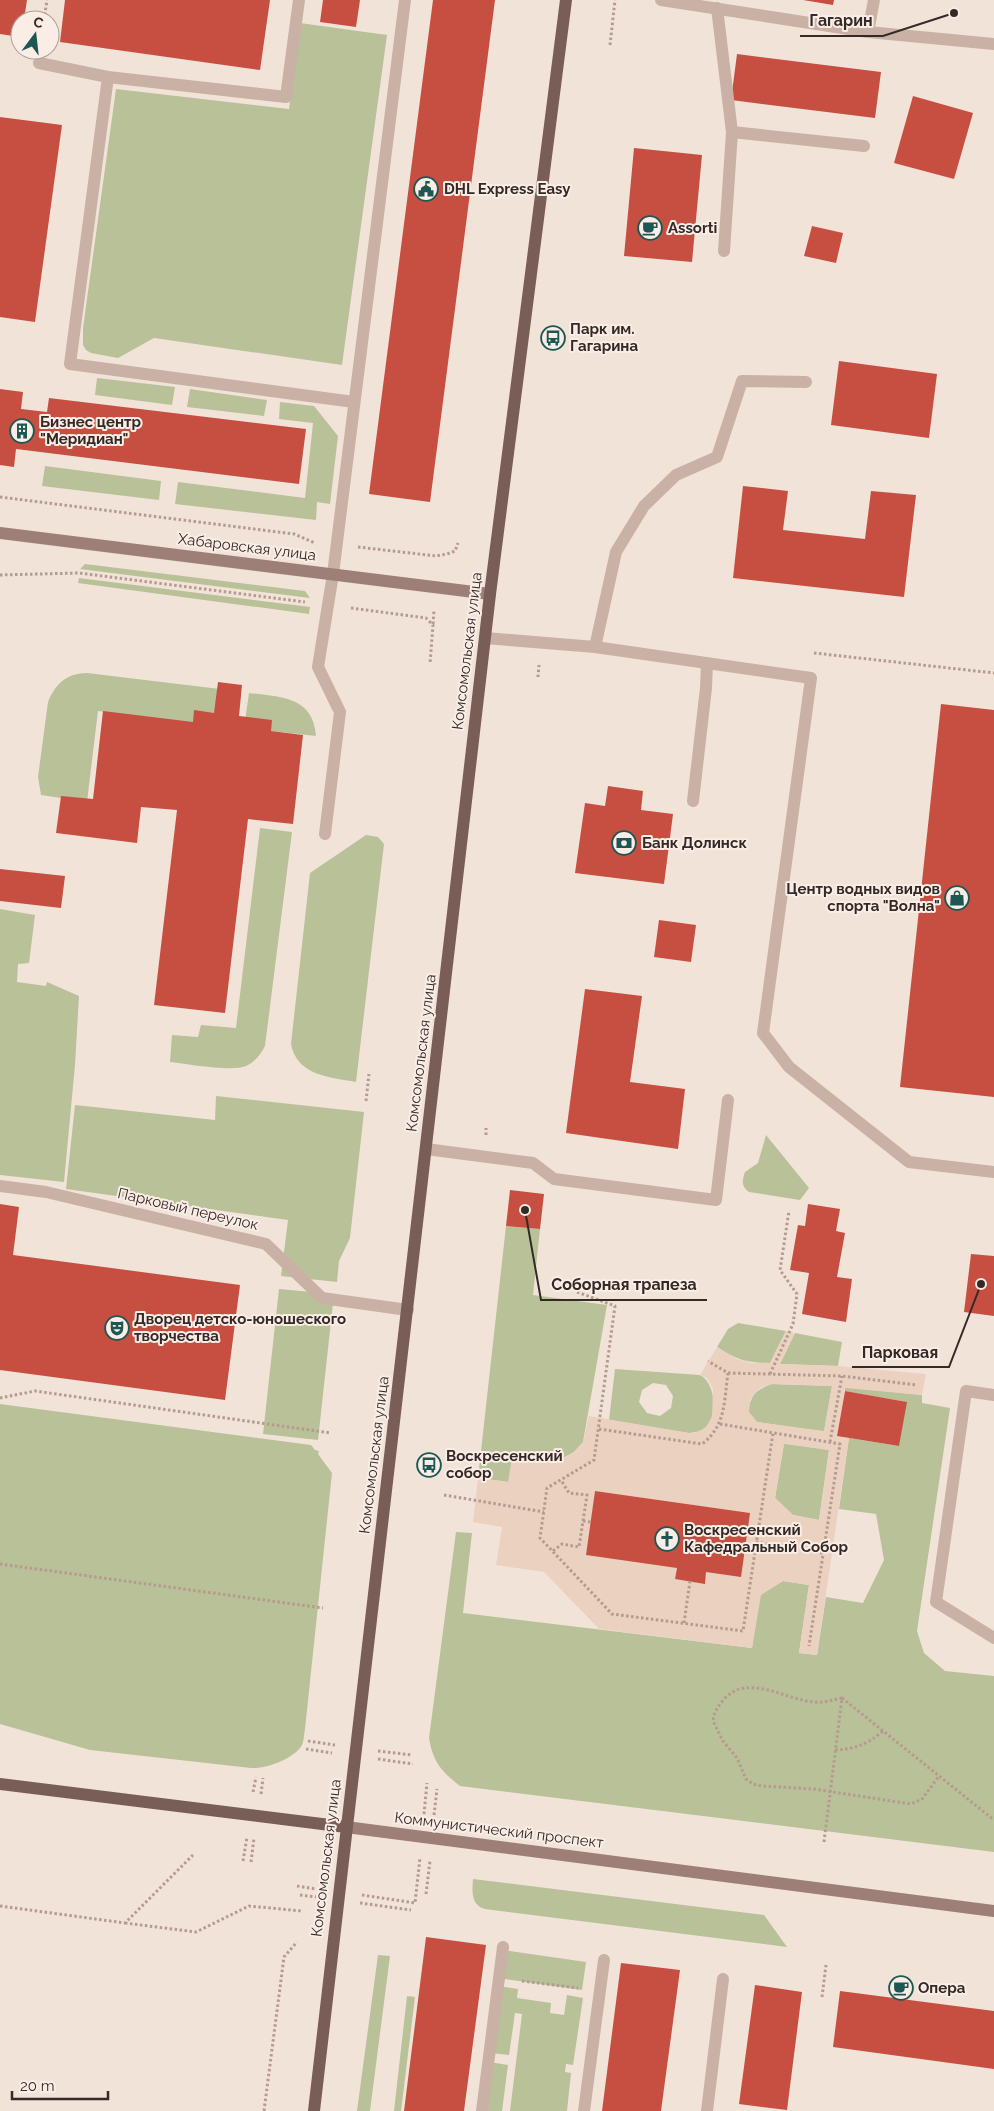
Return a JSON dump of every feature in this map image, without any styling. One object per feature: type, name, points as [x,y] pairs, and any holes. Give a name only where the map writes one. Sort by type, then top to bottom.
[{"type":"main road","name":"Комсомольская улица","points":[[314,2111],[490,594],[566,0]]},
{"type":"main road","name":"Хабаровская улица","points":[[0,533],[490,594]]},
{"type":"main road","name":"Коммунистический проспект","points":[[0,1784],[994,1911]]},
{"type":"street","points":[[39,63],[108,77],[286,97],[299,0]]},
{"type":"street","points":[[325,834],[340,712],[318,667],[333,574],[405,0]]},
{"type":"street","points":[[661,0],[691,2],[717,8],[868,32],[994,44]]},
{"type":"street","points":[[868,32],[874,0]]},
{"type":"street","points":[[717,8],[732,132],[724,251]]},
{"type":"street","points":[[108,77],[70,364],[354,402]]},
{"type":"street","points":[[732,132],[864,146]]},
{"type":"street","points":[[595,648],[616,552],[644,506],[676,475],[717,457],[742,381],[806,382]]},
{"type":"street","points":[[485,638],[595,648],[811,678],[763,1033],[789,1067],[909,1162],[994,1172]]},
{"type":"street","points":[[693,801],[707,664]]},
{"type":"street","points":[[426,1148],[533,1163],[554,1179],[716,1200],[728,1100]]},
{"type":"street","name":"Парковый переулок","points":[[0,1186],[46,1192],[266,1244],[322,1298],[408,1310]]},
{"type":"street","points":[[994,1395],[966,1391],[936,1602],[994,1638]]},
{"type":"street","points":[[482,2111],[503,1947]]},
{"type":"street","points":[[584,2111],[604,1960]]},
{"type":"street","points":[[707,2111],[723,1980]]},
{"type":"path","points":[[610,45],[615,0]]},
{"type":"path","points":[[0,497],[294,534],[315,543],[324,544]]},
{"type":"path","points":[[354,547],[436,556],[455,551],[458,543]]},
{"type":"path","points":[[0,575],[79,573],[314,603]]},
{"type":"path","points":[[344,607],[426,618],[433,625],[430,664]]},
{"type":"path","points":[[366,1101],[369,1074]]},
{"type":"path","points":[[770,1374],[793,1324],[797,1294],[780,1270],[789,1211]]},
{"type":"path","points":[[577,1292],[615,1306],[599,1429],[594,1460],[547,1488],[540,1538],[612,1614],[743,1630],[773,1433]]},
{"type":"path","points":[[708,1361],[728,1373],[842,1376],[917,1385]]},
{"type":"path","points":[[599,1429],[702,1444],[713,1435],[720,1424],[728,1373]]},
{"type":"path","points":[[830,1442],[842,1376]]},
{"type":"path","points":[[0,1398],[35,1391],[331,1433]]},
{"type":"path","points":[[720,1424],[840,1444],[809,1646]]},
{"type":"path","points":[[553,1551],[562,1544],[579,1547],[587,1495],[569,1493],[561,1480]]},
{"type":"path","points":[[444,1495],[544,1512]]},
{"type":"path","points":[[583,1521],[591,1522]]},
{"type":"path","points":[[756,1542],[823,1553]]},
{"type":"path","points":[[0,1564],[323,1608]]},
{"type":"path","points":[[684,1623],[690,1581]]},
{"type":"path","points":[[939,1776],[922,1799],[911,1804],[753,1784],[746,1779],[737,1758],[722,1741],[713,1721],[714,1714],[718,1705],[728,1695],[739,1690],[767,1689],[815,1702],[842,1698],[994,1820]]},
{"type":"path","points":[[824,1842],[842,1698]]},
{"type":"path","points":[[835,1750],[862,1746],[874,1740],[883,1731]]},
{"type":"path","points":[[125,1923],[193,1855]]},
{"type":"path","points":[[0,1906],[196,1932],[249,1906],[302,1911]]},
{"type":"path","points":[[264,2111],[284,1956],[298,1942]]},
{"type":"path","points":[[822,1997],[826,1965]]},
{"type":"path","points":[[499,1978],[600,1991]]},
{"type":"green space","points":[[300,23],[387,35],[342,365],[154,338],[118,358],[91,353],[86,350],[83,345],[83,328],[116,89],[289,109]]},
{"type":"green space","points":[[97,378],[175,387],[172,405],[95,395]]},
{"type":"green space","points":[[190,389],[267,400],[264,416],[187,407]]},
{"type":"green space","points":[[280,402],[314,406],[338,436],[330,504],[317,502],[316,520],[175,504],[178,482],[305,498],[313,423],[279,419]]},
{"type":"green space","points":[[45,466],[161,481],[159,500],[42,486]]},
{"type":"green space","points":[[85,564],[305,591],[310,598],[80,569]]},
{"type":"green space","points":[[79,578],[310,607],[309,614],[78,583]]},
{"type":"green space","points":[[87,673],[220,689],[215,726],[98,711],[87,802],[41,795],[38,777],[48,702],[58,685],[68,677]]},
{"type":"green space","points":[[249,693],[283,698],[302,706],[309,713],[314,723],[316,736],[244,728]]},
{"type":"green space","points":[[260,828],[292,832],[265,1046],[255,1060],[239,1068],[209,1067],[170,1062],[172,1035],[198,1037],[201,1025],[236,1028]]},
{"type":"green space","points":[[366,835],[378,837],[384,844],[356,1082],[326,1076],[307,1069],[294,1055],[291,1044],[310,873]]},
{"type":"green space","points":[[0,909],[35,915],[29,963],[18,964],[17,982],[46,986],[47,982],[79,996],[75,1065],[64,1182],[0,1175]]},
{"type":"green space","points":[[216,1096],[364,1112],[350,1238],[339,1261],[337,1282],[281,1276],[288,1220],[66,1189],[75,1105],[215,1120]]},
{"type":"green space","points":[[766,1135],[809,1188],[800,1200],[749,1192],[743,1185],[745,1172],[758,1163]]},
{"type":"green space","points":[[506,1226],[540,1229],[533,1295],[607,1305],[583,1442],[574,1452],[563,1458],[513,1452],[509,1482],[478,1478]]},
{"type":"green space","points":[[279,1289],[334,1294],[318,1440],[263,1434]]},
{"type":"green space","points":[[738,1323],[786,1331],[770,1363],[742,1360],[717,1347],[728,1329]]},
{"type":"green space","points":[[795,1333],[842,1342],[838,1366],[780,1364]]},
{"type":"green space","points":[[615,1369],[700,1375],[705,1379],[712,1392],[712,1416],[705,1428],[697,1432],[689,1433],[609,1420]],"holes":[[[653,1383],[666,1385],[673,1396],[671,1408],[660,1416],[647,1413],[639,1402],[642,1390]]]},
{"type":"green space","points":[[772,1384],[832,1386],[824,1432],[757,1422],[748,1412],[752,1397],[758,1391]]},
{"type":"green space","points":[[845,1387],[922,1395],[922,1403],[950,1408],[917,1631],[924,1653],[945,1671],[994,1676],[994,1852],[460,1786],[448,1776],[433,1754],[429,1738],[456,1532],[472,1533],[463,1613],[752,1648],[760,1595],[783,1581],[809,1585],[799,1653],[817,1655],[826,1597],[863,1603],[884,1560],[876,1514],[839,1509],[849,1438],[899,1446],[906,1402],[845,1391]]},
{"type":"green space","points":[[0,1404],[311,1445],[315,1450],[319,1451],[318,1454],[332,1473],[304,1737],[302,1745],[293,1755],[272,1765],[251,1768],[90,1750],[0,1724]]},
{"type":"green space","points":[[784,1443],[829,1450],[819,1520],[793,1515],[775,1498]]},
{"type":"green space","points":[[473,1879],[764,1915],[787,1947],[485,1909],[477,1904],[473,1897]]},
{"type":"green space","points":[[502,1950],[586,1962],[582,1990],[497,1978]]},
{"type":"green space","points":[[378,1955],[390,1956],[370,2111],[357,2111]]},
{"type":"green space","points":[[499,1986],[518,1989],[517,1998],[551,2003],[550,2013],[564,2015],[567,1995],[583,1998],[573,2065],[566,2064],[565,2072],[571,2073],[567,2111],[510,2111],[522,2014],[515,2013],[509,2055],[490,2053]]},
{"type":"green space","points":[[407,1996],[415,1997],[401,2111],[394,2111]]},
{"type":"green space","points":[[489,2062],[508,2065],[502,2111],[482,2111]]},
{"type":"shaded area","points":[[786,1331],[795,1333],[780,1364],[838,1366],[926,1374],[922,1395],[845,1388],[837,1436],[849,1438],[817,1655],[799,1653],[809,1585],[783,1581],[761,1595],[752,1648],[599,1629],[544,1572],[496,1565],[502,1527],[473,1522],[478,1478],[508,1482],[513,1452],[563,1458],[574,1452],[583,1442],[589,1416],[689,1433],[698,1432],[706,1427],[712,1417],[713,1389],[707,1378],[700,1375],[717,1347],[737,1359],[751,1363],[770,1363]],"holes":[[[772,1384],[832,1386],[824,1431],[757,1422],[749,1412],[750,1399],[760,1388]],[[784,1444],[829,1450],[819,1520],[793,1515],[775,1498]],[[595,1491],[749,1513],[706,1572],[705,1583],[675,1579],[677,1568],[591,1522]]]},
{"type":"building","points":[[0,0],[27,0],[26,10],[10,10],[10,36],[0,34]]},
{"type":"building","points":[[65,0],[270,0],[260,70],[60,42]]},
{"type":"building","points":[[323,0],[360,0],[356,27],[320,22]]},
{"type":"building","points":[[433,0],[495,0],[430,502],[369,494]]},
{"type":"building","points":[[803,0],[834,0],[833,5]]},
{"type":"building","points":[[737,54],[881,72],[875,118],[731,100]]},
{"type":"building","points":[[913,96],[973,113],[954,179],[894,163]]},
{"type":"building","points":[[0,117],[62,125],[35,322],[0,317]]},
{"type":"building","points":[[634,148],[702,155],[692,262],[624,256]]},
{"type":"building","points":[[812,226],[843,233],[836,263],[804,256]]},
{"type":"building","points":[[839,361],[937,374],[929,438],[831,425]]},
{"type":"building","points":[[0,389],[23,392],[21,409],[47,412],[49,398],[306,429],[299,484],[16,449],[14,467],[0,465]]},
{"type":"building","points":[[743,486],[788,491],[783,530],[865,539],[871,491],[916,495],[904,597],[733,578]]},
{"type":"building","points":[[218,682],[242,685],[239,716],[272,720],[271,731],[303,735],[293,824],[248,819],[225,1013],[154,1005],[177,810],[141,807],[137,843],[56,833],[61,796],[93,799],[103,711],[193,722],[194,710],[214,713]]},
{"type":"building","name":"Центр водных видов спорта \"Волна\"","points":[[941,704],[994,710],[994,1097],[900,1087]]},
{"type":"building","name":"Банк Долинск","points":[[608,786],[643,791],[641,810],[673,814],[664,884],[575,873],[585,803],[605,806]]},
{"type":"building","points":[[0,869],[65,876],[61,908],[0,901]]},
{"type":"building","points":[[659,920],[696,925],[691,962],[654,957]]},
{"type":"building","points":[[585,989],[642,996],[630,1082],[685,1089],[678,1149],[566,1133]]},
{"type":"building","points":[[510,1190],[544,1194],[540,1229],[506,1226]]},
{"type":"building","name":"Дворец детско-юношеского творчества","points":[[0,1204],[19,1207],[13,1255],[240,1285],[225,1400],[0,1370]]},
{"type":"building","points":[[808,1204],[840,1209],[836,1231],[845,1233],[837,1277],[852,1279],[846,1322],[802,1314],[809,1273],[790,1270],[798,1225],[805,1226]]},
{"type":"building","points":[[971,1254],[994,1256],[994,1316],[964,1312]]},
{"type":"building","points":[[845,1391],[907,1402],[899,1446],[837,1436]]},
{"type":"building","name":"Воскресенский Кафедральный Собор","points":[[595,1491],[750,1513],[741,1577],[706,1572],[705,1584],[675,1579],[677,1568],[586,1555]]},
{"type":"building","points":[[426,1937],[486,1945],[464,2111],[404,2111]]},
{"type":"building","points":[[621,1963],[680,1970],[661,2111],[602,2111]]},
{"type":"building","points":[[755,1985],[802,1992],[787,2110],[739,2104]]},
{"type":"building","points":[[840,1991],[994,2011],[994,2069],[833,2047]]},
{"type":"place","name":"Гагарин","points":[[954,13]]},
{"type":"place","name":"DHL Express Easy","points":[[426,189]]},
{"type":"place","name":"Assorti","points":[[650,228]]},
{"type":"place","name":"Парк им. Гагарина","points":[[553,338]]},
{"type":"place","name":"Бизнес центр \"Меридиан\"","points":[[22,431]]},
{"type":"place","name":"Банк Долинск","points":[[624,843]]},
{"type":"place","name":"Центр водных видов спорта \"Волна\"","points":[[957,898]]},
{"type":"place","name":"Соборная трапеза","points":[[525,1210]]},
{"type":"place","name":"Парковая","points":[[981,1284]]},
{"type":"place","name":"Дворец детско-юношеского творчества","points":[[117,1328]]},
{"type":"place","name":"Воскресенский собор","points":[[429,1465]]},
{"type":"place","name":"Воскресенский Кафедральный Собор","points":[[667,1539]]},
{"type":"place","name":"Опера","points":[[901,1988]]}]
